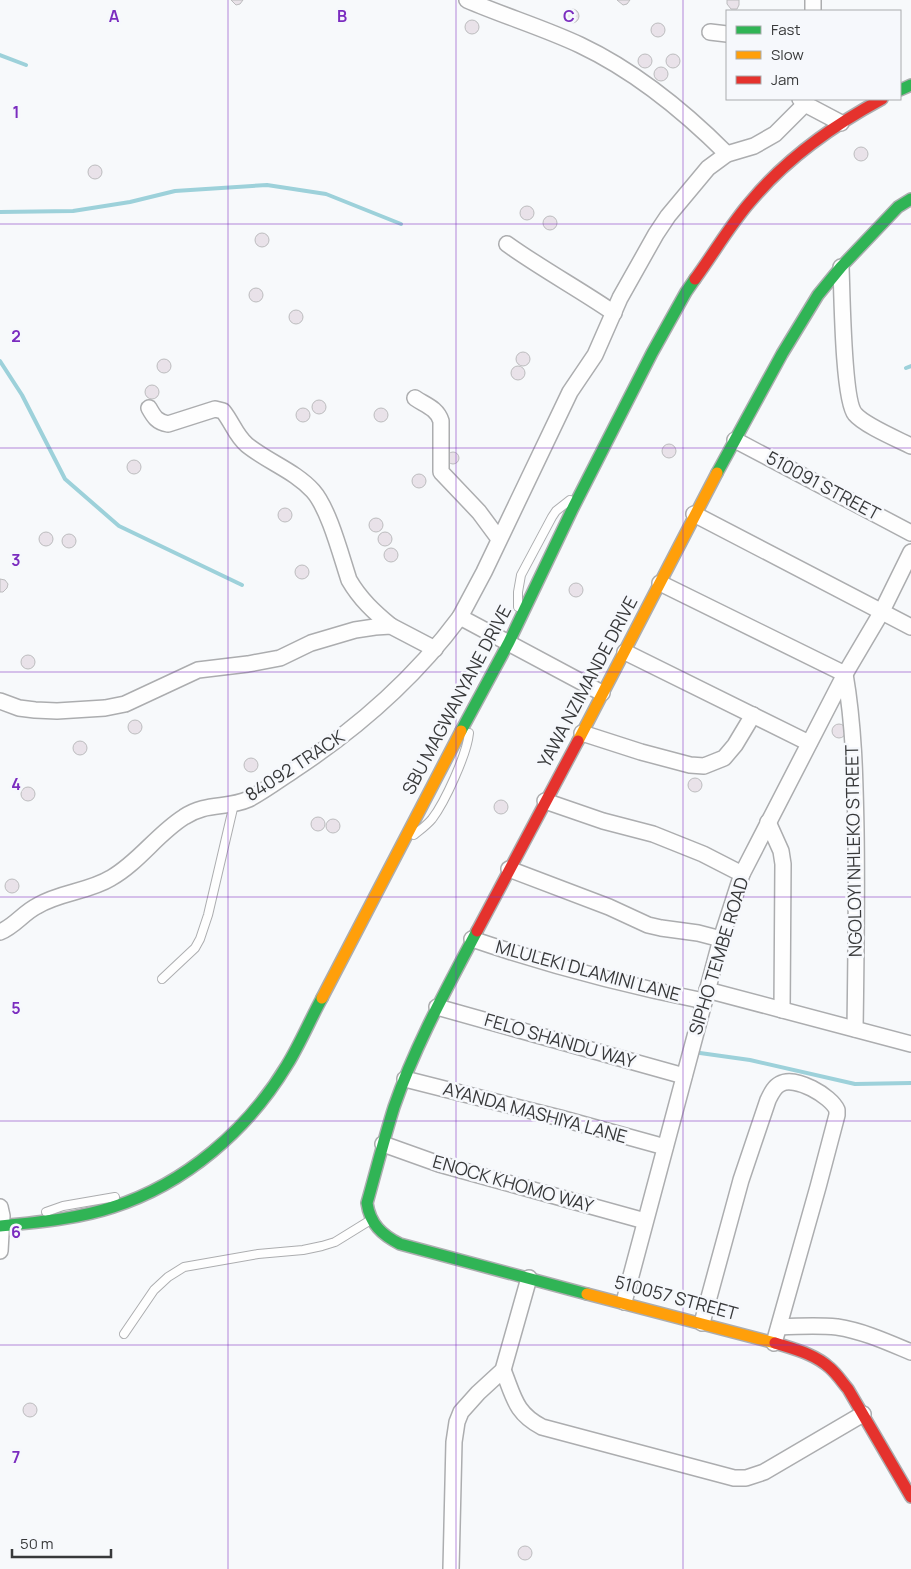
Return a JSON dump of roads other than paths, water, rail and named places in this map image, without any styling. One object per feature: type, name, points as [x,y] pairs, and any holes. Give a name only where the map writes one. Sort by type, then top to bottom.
[{"type":"street","points":[[467,0],[578,44],[607,58],[688,117],[727,154],[754,146],[775,134],[804,100],[840,123]]},
{"type":"street","points":[[710,32],[726,34]]},
{"type":"street","name":"SBU MAGWANYANE DRIVE","points":[[1,1226],[84,1214],[140,1196],[193,1167],[214,1151],[251,1115],[271,1091],[287,1065],[398,848],[509,642],[580,494],[652,353],[686,292],[750,202],[775,175],[795,156],[840,123],[880,100]]},
{"type":"street","name":"84092 TRACK","points":[[0,932],[11,927],[35,906],[93,887],[112,878],[182,818],[194,810],[209,806],[234,804],[264,790],[339,739],[396,691],[435,649],[460,617],[473,594],[570,392],[595,355],[637,267],[668,216],[708,168],[727,154]]},
{"type":"street","name":"YAWA NZIMANDE DRIVE","points":[[370,1220],[367,1202],[383,1144],[405,1079],[437,1007],[625,652],[694,514],[782,354],[818,295],[841,267],[898,207],[911,199]]},
{"type":"street","points":[[508,244],[524,257],[582,291],[614,313]]},
{"type":"street","points":[[841,267],[845,366],[852,412],[863,421],[911,446]]},
{"type":"street","points":[[415,398],[436,411],[439,415],[441,421],[441,472],[479,512],[499,540]]},
{"type":"street","points":[[148,408],[154,418],[160,423],[168,424],[215,409],[223,411],[246,444],[295,475],[322,504],[349,580],[367,606],[391,626],[435,649]]},
{"type":"street","name":"510091 STREET","points":[[735,440],[911,533]]},
{"type":"street","points":[[694,514],[911,628]]},
{"type":"street","name":"SIPHO TEMBE ROAD","points":[[624,1302],[721,939],[742,874],[845,674],[881,613],[911,552]]},
{"type":"street","points":[[660,583],[845,674]]},
{"type":"street","points":[[460,617],[602,693]]},
{"type":"street","points":[[0,701],[19,708],[35,710],[57,711],[105,708],[125,704],[198,670],[280,658],[311,643],[355,630],[391,626]]},
{"type":"street","points":[[625,652],[809,744]]},
{"type":"street","name":"NGOLOYI NHLEKO STREET","points":[[845,674],[853,726],[855,782],[855,1029]]},
{"type":"street","points":[[582,733],[682,763],[704,766],[724,758],[735,745],[753,716]]},
{"type":"street","points":[[545,802],[603,821],[653,834],[703,854],[742,874]]},
{"type":"street","points":[[768,822],[781,851],[783,864],[782,1010]]},
{"type":"street","points":[[509,869],[648,924],[721,939]]},
{"type":"street","name":"MLULEKI DLAMINI LANE","points":[[472,939],[534,960],[643,989],[706,995],[782,1010],[911,1044]]},
{"type":"street","name":"FELO SHANDU WAY","points":[[437,1007],[684,1076]]},
{"type":"street","name":"AYANDA MASHIYA LANE","points":[[405,1079],[665,1147]]},
{"type":"street","points":[[702,1323],[741,1180],[768,1100],[773,1090],[780,1084],[786,1082],[804,1085],[829,1098],[837,1110],[774,1343]]},
{"type":"street","name":"ENOCK KHOMO WAY","points":[[383,1144],[439,1164],[645,1221]]},
{"type":"street","points":[[0,1207],[0,1251]]},
{"type":"street","name":"510057 STREET","points":[[370,1220],[387,1238],[400,1244],[624,1302],[805,1353],[829,1367],[848,1389],[911,1497]]},
{"type":"street","points":[[451,1569],[456,1422],[469,1402],[503,1370],[529,1278]]},
{"type":"street","points":[[779,1327],[837,1327],[911,1352]]},
{"type":"street","points":[[503,1370],[516,1403],[523,1414],[542,1427],[734,1478],[746,1478],[764,1472],[863,1414]]},
{"type":"lane","points":[[519,622],[518,592],[521,575],[552,517],[562,506],[580,494]]},
{"type":"lane","points":[[398,848],[431,820],[438,808],[467,748],[471,714]]},
{"type":"lane","points":[[162,979],[195,948],[200,939],[208,915],[234,804]]},
{"type":"lane","points":[[124,1334],[154,1290],[184,1266],[322,1246],[336,1242],[370,1220]]},
{"type":"waterway","points":[[0,55],[26,65]]},
{"type":"waterway","points":[[0,212],[73,211],[130,202],[175,191],[267,185],[326,194],[401,224]]},
{"type":"waterway","points":[[0,361],[22,395],[65,479],[119,526],[242,585]]},
{"type":"waterway","points":[[906,368],[911,366]]},
{"type":"waterway","points":[[700,1053],[750,1060],[855,1084],[911,1083]]}]
